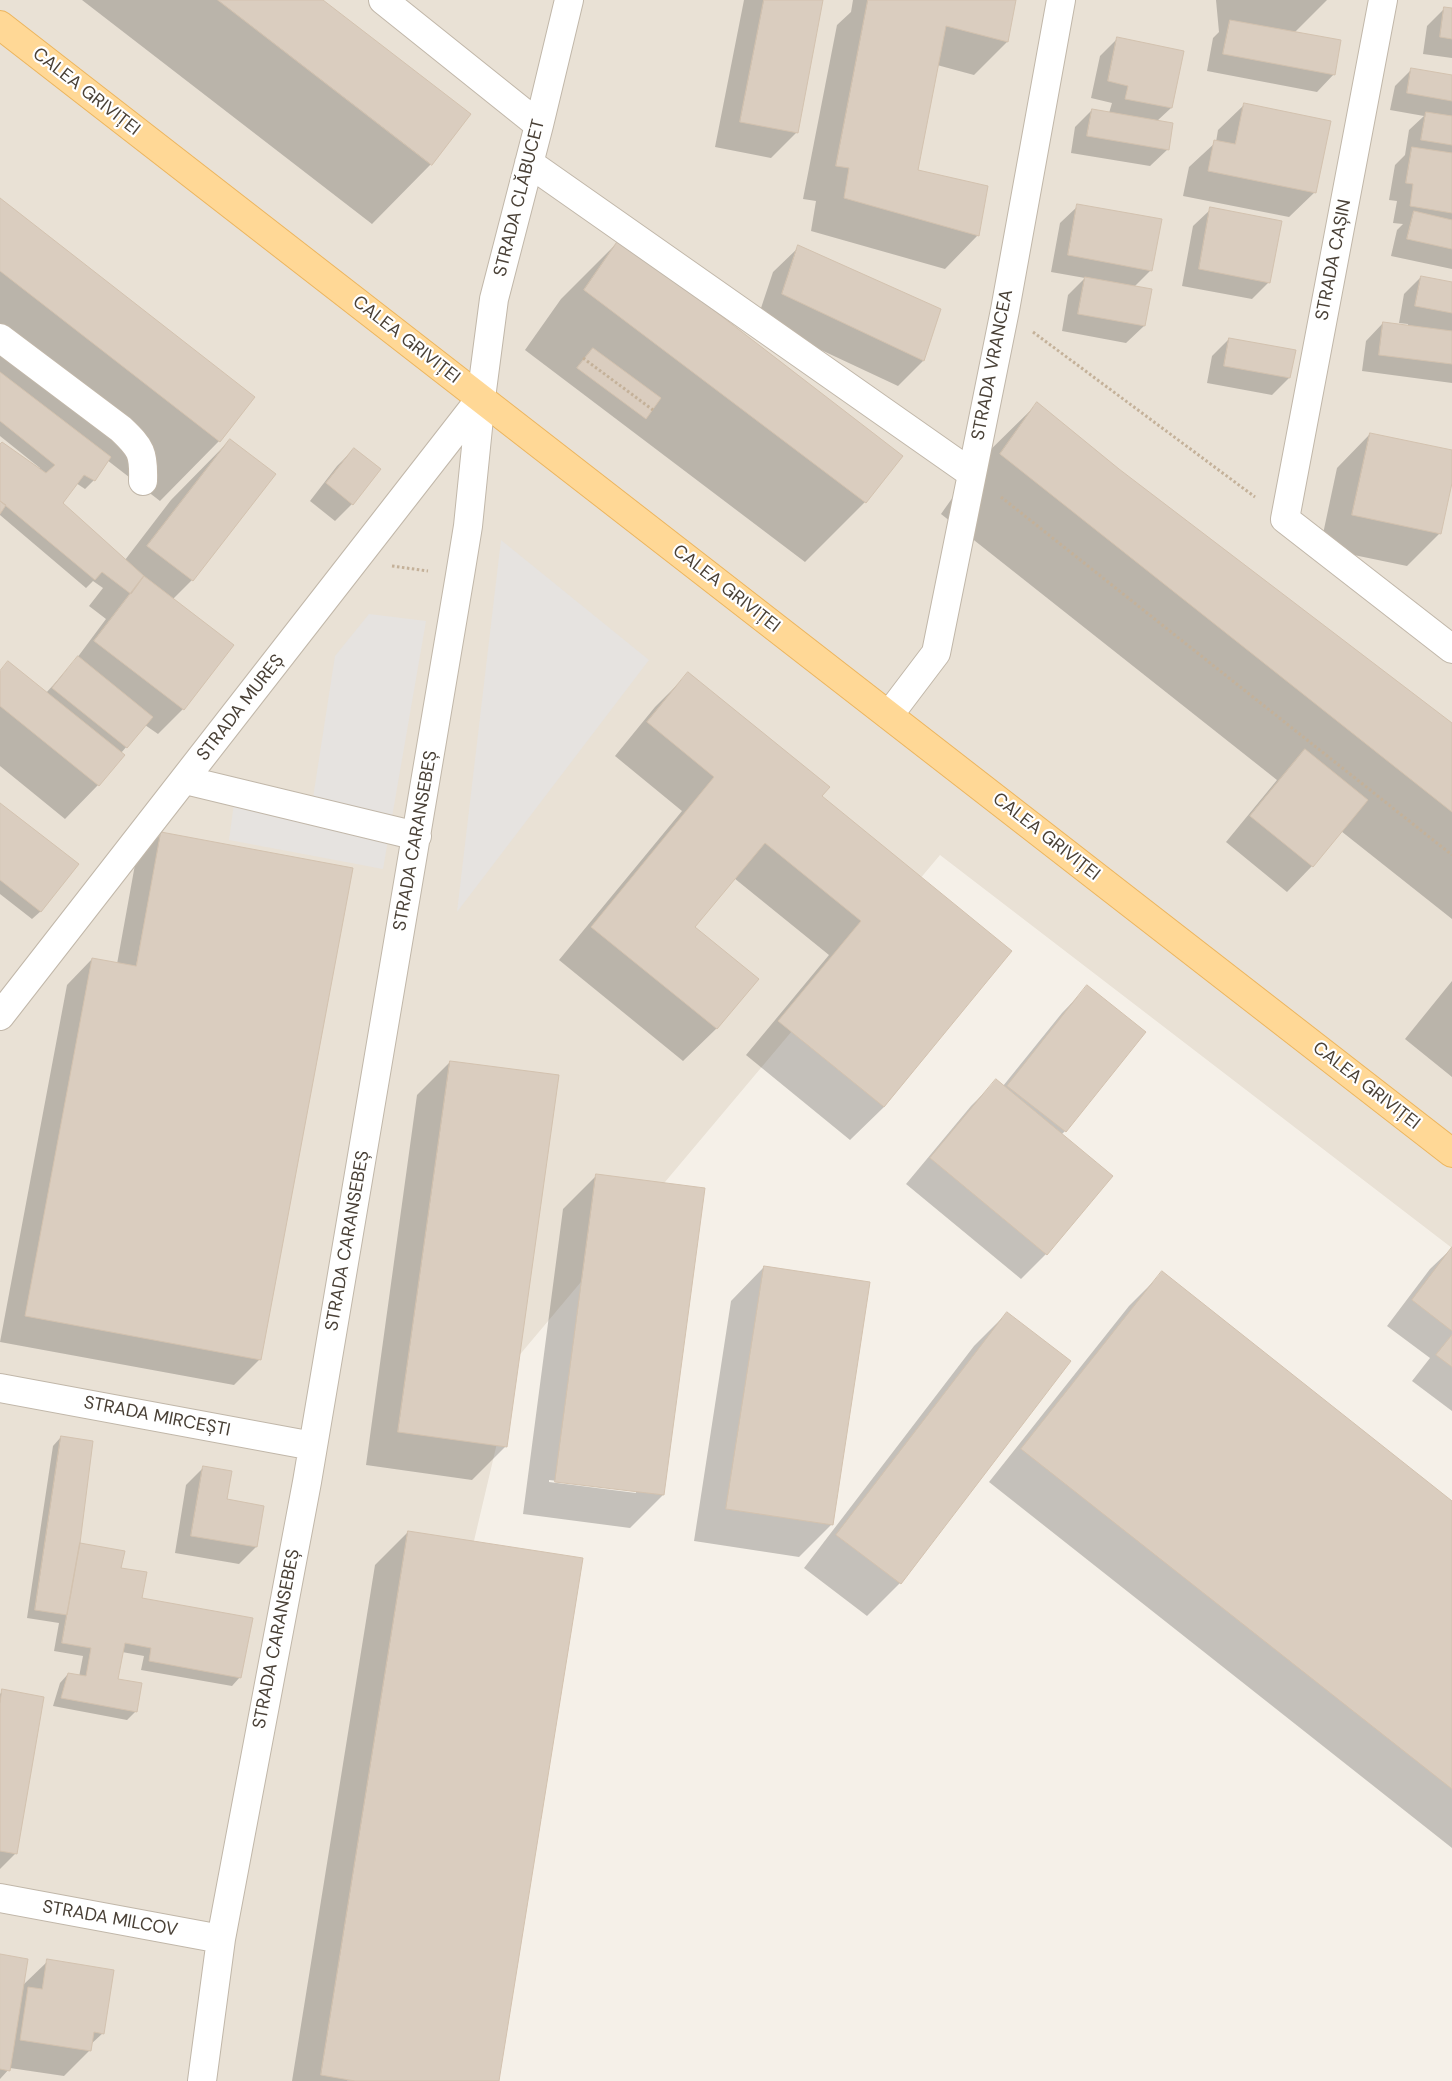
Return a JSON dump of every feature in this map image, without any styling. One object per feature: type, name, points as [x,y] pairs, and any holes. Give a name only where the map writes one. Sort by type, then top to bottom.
[{"type":"main road","name":"CALEA GRIVIȚEI","points":[[0,25],[1452,1153]]},
{"type":"street","points":[[383,0],[540,124]]},
{"type":"street","name":"STRADA CLĂBUCET","points":[[481,398],[494,299],[540,124],[569,0]]},
{"type":"street","name":"STRADA VRANCEA","points":[[889,715],[936,653],[1005,310],[1061,0]]},
{"type":"street","name":"STRADA CAȘIN","points":[[1285,519],[1383,0]]},
{"type":"street","points":[[530,163],[971,473]]},
{"type":"street","points":[[0,338],[121,429],[136,443],[144,459],[143,481]]},
{"type":"street","name":"STRADA MUREȘ","points":[[0,1016],[481,398]]},
{"type":"street","name":"STRADA CARANSEBEȘ","points":[[202,2081],[221,1939],[313,1446],[417,836],[469,518],[481,398]]},
{"type":"street","points":[[1285,519],[1452,649]]},
{"type":"street","points":[[185,780],[417,836]]},
{"type":"street","name":"STRADA MIRCEȘTI","points":[[0,1388],[313,1446]]},
{"type":"street","name":"STRADA MILCOV","points":[[0,1898],[221,1939]]},
{"type":"path","points":[[1005,310],[1285,519]]},
{"type":"path","points":[[583,358],[653,410]]},
{"type":"path","points":[[971,473],[1452,855]]},
{"type":"path","points":[[354,562],[460,575]]},
{"type":"shaded area","points":[[0,0],[1452,0],[1452,1248],[940,855],[517,1358],[347,2081],[0,2081]]},
{"type":"shaded area","points":[[501,540],[649,660],[457,912]]},
{"type":"shaded area","points":[[369,614],[426,621],[383,869],[229,840],[237,781],[313,798],[335,656]]},
{"type":"building","points":[[218,0],[323,0],[471,114],[432,165]]},
{"type":"building","points":[[764,0],[823,0],[798,133],[740,122]]},
{"type":"building","points":[[868,0],[1016,0],[1008,42],[946,26],[918,170],[988,186],[979,236],[844,198],[849,168],[836,166]]},
{"type":"building","points":[[1444,7],[1452,8],[1452,39],[1440,37]]},
{"type":"building","points":[[1230,20],[1341,40],[1335,75],[1223,54]]},
{"type":"building","points":[[1117,37],[1184,51],[1172,108],[1125,99],[1128,86],[1108,81]]},
{"type":"building","points":[[1411,68],[1452,75],[1452,101],[1407,93]]},
{"type":"building","points":[[1244,103],[1331,121],[1316,193],[1208,171],[1214,140],[1235,144]]},
{"type":"building","points":[[1092,109],[1173,123],[1169,150],[1087,136]]},
{"type":"building","points":[[1426,112],[1452,116],[1452,145],[1421,140]]},
{"type":"building","points":[[1412,147],[1452,153],[1452,213],[1410,206],[1413,184],[1406,183]]},
{"type":"building","points":[[0,198],[255,397],[220,442],[0,271]]},
{"type":"building","points":[[1077,204],[1162,219],[1152,271],[1068,255]]},
{"type":"building","points":[[1210,207],[1282,221],[1270,283],[1199,269]]},
{"type":"building","points":[[1414,211],[1452,220],[1452,249],[1407,239]]},
{"type":"building","points":[[620,238],[903,456],[866,503],[584,290]]},
{"type":"building","points":[[798,245],[941,309],[924,361],[782,294]]},
{"type":"building","points":[[1421,276],[1452,282],[1452,313],[1415,306]]},
{"type":"building","points":[[1085,277],[1152,289],[1145,326],[1078,314]]},
{"type":"building","points":[[1383,322],[1452,331],[1452,364],[1379,355]]},
{"type":"building","points":[[1229,338],[1296,350],[1290,378],[1224,366]]},
{"type":"building","points":[[593,348],[661,398],[646,419],[577,368]]},
{"type":"building","points":[[0,372],[111,457],[95,481],[84,475],[63,503],[144,576],[131,594],[102,572],[95,580],[0,501],[0,444],[2,442],[46,473],[55,465],[0,421]]},
{"type":"building","points":[[1037,402],[1119,469],[1452,723],[1452,812],[1000,454]]},
{"type":"building","points":[[1370,433],[1452,450],[1452,483],[1441,534],[1352,515]]},
{"type":"building","points":[[230,439],[276,474],[193,581],[147,546]]},
{"type":"building","points":[[354,448],[381,469],[353,505],[326,483]]},
{"type":"building","points":[[0,501],[6,505],[0,514]]},
{"type":"building","points":[[144,576],[234,645],[184,710],[94,641]]},
{"type":"building","points":[[78,656],[153,717],[127,748],[52,688]]},
{"type":"building","points":[[8,661],[125,755],[99,786],[0,706],[0,671]]},
{"type":"building","points":[[688,672],[830,787],[822,796],[1012,951],[884,1107],[778,1021],[861,921],[765,843],[695,927],[759,979],[717,1029],[591,927],[714,777],[647,722]]},
{"type":"building","points":[[1305,749],[1368,800],[1313,867],[1250,816]]},
{"type":"building","points":[[0,803],[79,864],[41,912],[0,880]]},
{"type":"building","points":[[161,832],[353,868],[261,1360],[25,1316],[92,958],[136,966]]},
{"type":"building","points":[[1087,985],[1146,1032],[1066,1132],[1007,1086]]},
{"type":"building","points":[[450,1061],[559,1075],[507,1447],[398,1432]]},
{"type":"building","points":[[996,1079],[1113,1176],[1047,1255],[930,1158]]},
{"type":"building","points":[[596,1174],[705,1188],[664,1495],[555,1482]]},
{"type":"building","points":[[1452,1247],[1452,1331],[1412,1300]]},
{"type":"building","points":[[764,1266],[870,1282],[833,1525],[726,1509]]},
{"type":"building","points":[[1162,1271],[1452,1501],[1452,1789],[1021,1449]]},
{"type":"building","points":[[1007,1312],[1071,1361],[901,1584],[836,1535]]},
{"type":"building","points":[[1452,1335],[1452,1367],[1436,1355]]},
{"type":"building","points":[[61,1436],[93,1441],[80,1543],[67,1615],[35,1610]]},
{"type":"building","points":[[203,1466],[232,1471],[227,1499],[264,1506],[257,1547],[191,1536]]},
{"type":"building","points":[[408,1531],[583,1558],[499,2081],[355,2081],[321,2075]]},
{"type":"building","points":[[80,1543],[125,1551],[121,1568],[147,1572],[142,1598],[253,1618],[241,1678],[149,1661],[151,1648],[125,1643],[118,1679],[142,1683],[137,1712],[61,1698],[68,1673],[86,1676],[91,1648],[62,1643]]},
{"type":"building","points":[[2,1689],[44,1697],[17,1854],[0,1851],[0,1704]]},
{"type":"building","points":[[0,1954],[28,1959],[10,2071],[0,2069]]},
{"type":"building","points":[[47,1959],[114,1970],[104,2034],[94,2032],[91,2051],[20,2040],[28,1987],[42,1989]]}]
